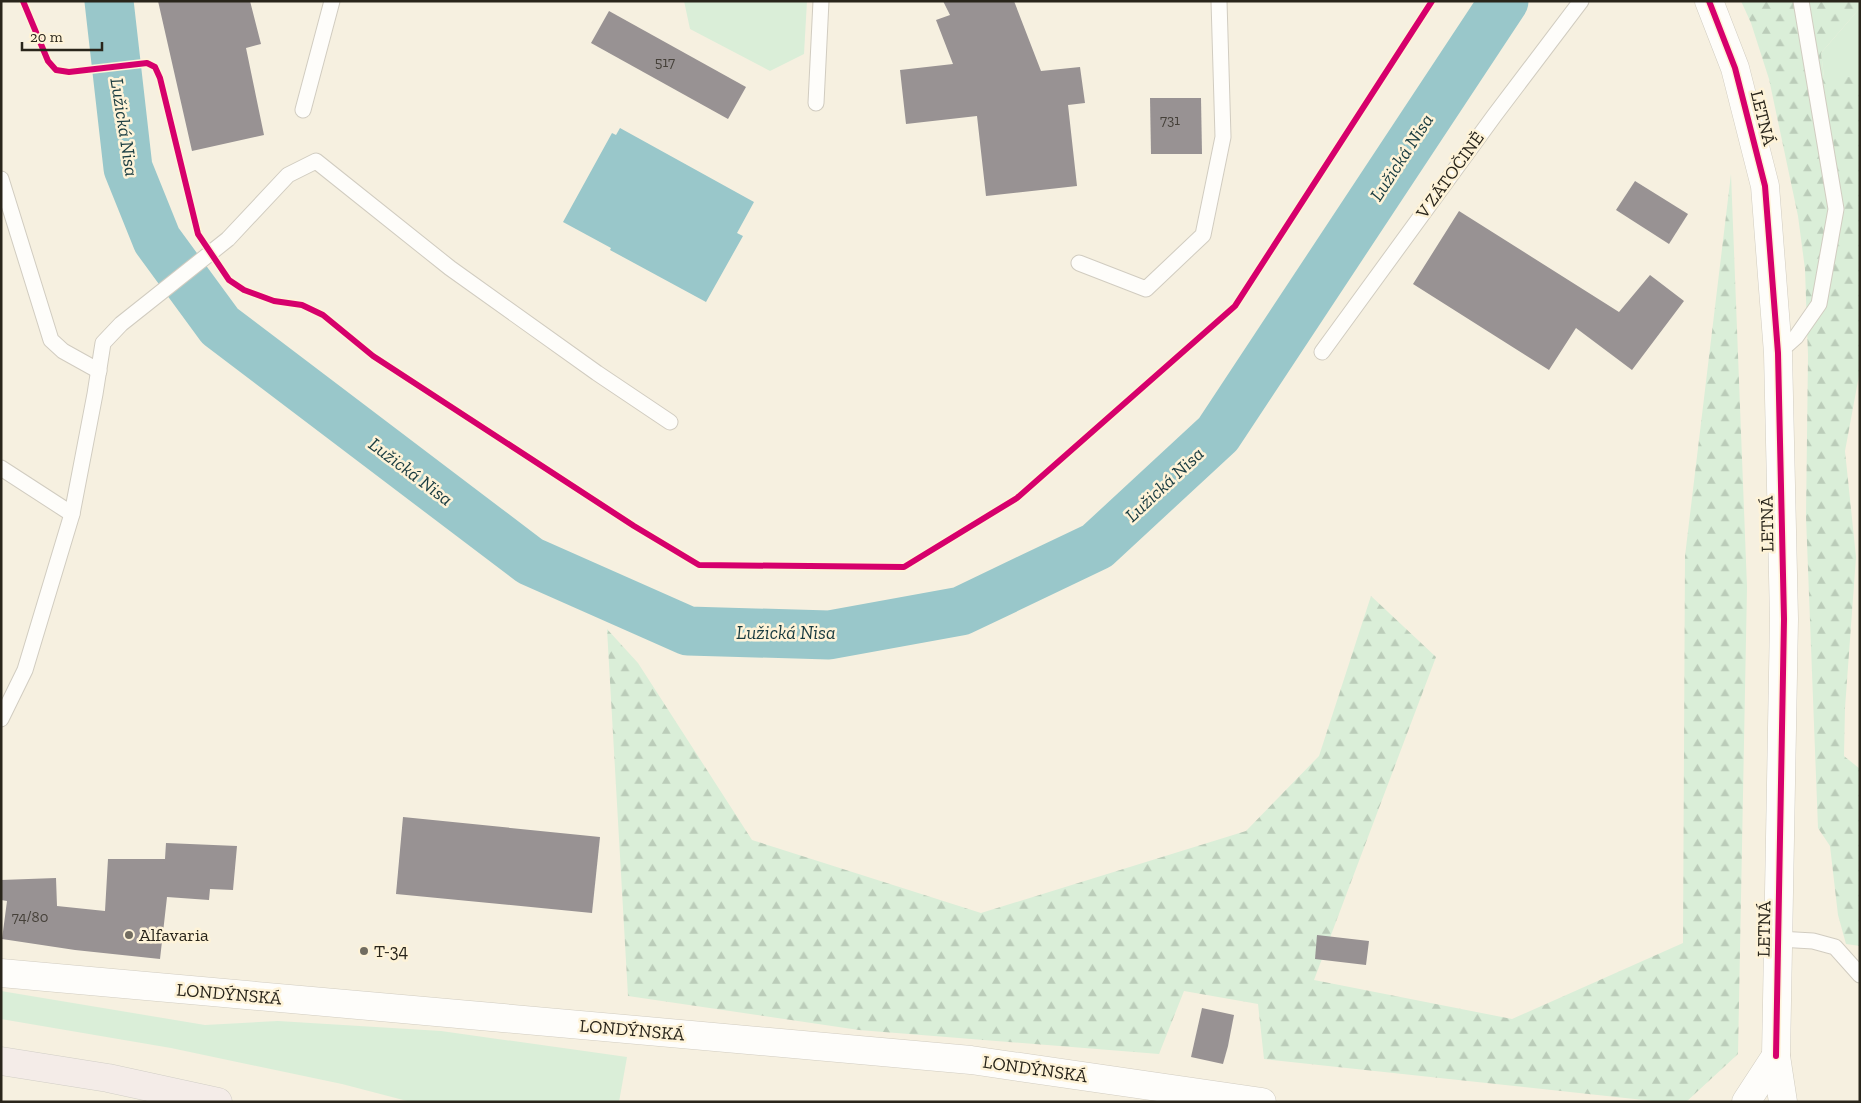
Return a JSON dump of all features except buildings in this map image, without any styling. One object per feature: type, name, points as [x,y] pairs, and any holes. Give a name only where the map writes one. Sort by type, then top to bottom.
[{"type":"highway","points":[[1,1061],[108,1078],[218,1102]]},
{"type":"street","name":"LETNÁ","points":[[1709,1],[1735,68],[1765,186],[1778,353],[1784,619],[1776,1056],[1783,1102]]},
{"type":"street","name":"LONDÝNSKÁ","points":[[1,974],[971,1060],[1146,1094],[1262,1102]]},
{"type":"street","points":[[1746,1102],[1776,1056]]},
{"type":"lane","points":[[303,110],[332,1]]},
{"type":"lane","points":[[816,103],[820,1]]},
{"type":"lane","points":[[1079,263],[1146,289],[1203,235],[1223,137],[1219,1]]},
{"type":"lane","name":"V ZÁTOČINĚ","points":[[1322,352],[1494,116],[1581,1]]},
{"type":"lane","points":[[1778,353],[1796,336],[1819,304],[1836,209],[1801,1]]},
{"type":"lane","points":[[1,719],[25,670],[72,514],[103,343],[121,324],[228,239],[288,175],[316,161],[450,268],[598,374],[670,422]]},
{"type":"lane","points":[[1,179],[51,340],[63,351],[98,371]]},
{"type":"lane","points":[[1,468],[72,514]]},
{"type":"lane","points":[[1778,938],[1813,941],[1835,947],[1860,975]]},
{"type":"green space","points":[[684,1],[807,1],[804,54],[770,71],[690,29]]},
{"type":"green space","points":[[1741,1],[1860,1],[1860,8],[1821,53],[1824,77],[1860,77],[1860,370],[1845,451],[1856,557],[1845,708],[1844,756],[1860,769],[1860,946],[1846,944],[1838,915],[1830,846],[1818,828],[1806,517],[1808,356],[1805,269],[1798,216],[1769,79],[1751,23]]},
{"type":"green space","points":[[1860,8],[1860,77],[1824,77],[1821,53]]},
{"type":"green space","points":[[1731,174],[1747,587],[1738,1054],[1686,1102],[1662,1102],[1264,1059],[1258,1004],[1184,991],[1159,1054],[859,1030],[628,996],[607,629],[638,663],[752,840],[981,913],[1246,831],[1319,756],[1371,596],[1436,657],[1314,980],[1512,1019],[1683,943],[1685,556]]},
{"type":"green space","points":[[1,991],[205,1025],[278,1021],[441,1031],[627,1057],[619,1102],[411,1102],[342,1084],[171,1048],[1,1019]]},
{"type":"water","points":[[620,128],[754,202],[737,233],[743,236],[706,302],[563,222],[612,133],[616,135]]},
{"type":"waterway","name":"Lužická Nisa","points":[[109,1],[128,168],[157,240],[220,326],[530,561],[688,631],[829,635],[961,611],[1097,546],[1218,434],[1504,1]]},
{"type":"cycle path","points":[[23,1],[48,61],[56,70],[69,72],[147,63],[155,67],[160,78],[198,234],[229,280],[244,290],[274,301],[302,305],[323,315],[373,356],[634,526],[699,565],[904,567],[1017,498],[1235,306],[1432,1]]},
{"type":"cycle path","points":[[1709,1],[1735,68],[1765,186],[1778,353],[1784,619],[1776,1056]]},
{"type":"place","name":"Alfavaria","points":[[129,935]]},
{"type":"place","name":"T-34","points":[[364,951]]}]
